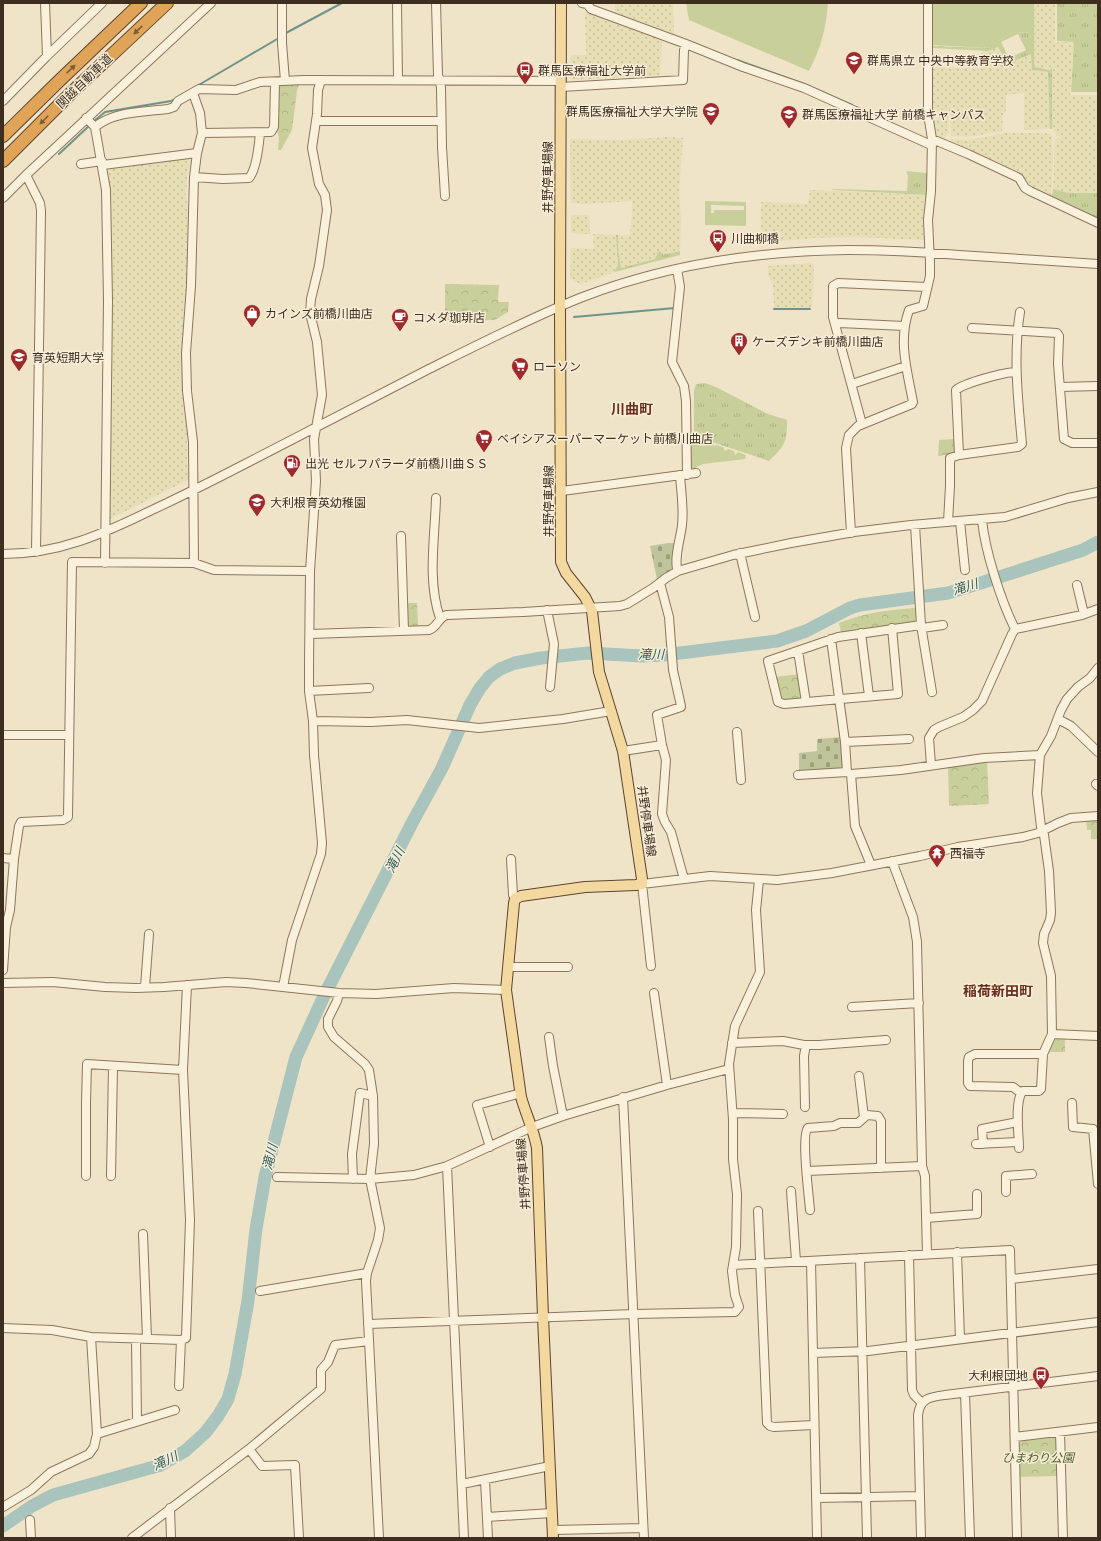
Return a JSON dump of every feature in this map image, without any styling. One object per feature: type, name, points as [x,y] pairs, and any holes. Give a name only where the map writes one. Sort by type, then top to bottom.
[{"type":"highway","name":"関越自動車道","points":[[3,136],[141,3]]},
{"type":"highway","name":"関越自動車道","points":[[3,161],[77,88],[167,3]]},
{"type":"main road","name":"井野停車場線","points":[[561,3],[560,307],[562,566],[591,608],[598,663],[623,751],[642,884]]},
{"type":"main road","points":[[515,899],[521,896],[585,888],[642,884]]},
{"type":"main road","name":"井野停車場線","points":[[515,899],[506,990],[521,1093],[526,1114],[532,1127],[538,1160],[543,1317],[553,1534]]},
{"type":"street","points":[[45,3],[47,56]]},
{"type":"street","points":[[3,101],[102,3]]},
{"type":"street","points":[[3,198],[86,118],[210,3]]},
{"type":"street","points":[[282,3],[282,43],[285,81]]},
{"type":"street","points":[[397,3],[398,80]]},
{"type":"street","points":[[436,3],[445,196]]},
{"type":"street","points":[[582,3],[587,4],[591,9],[823,96],[932,142],[968,154],[1019,178],[1025,188],[1030,191],[1098,223]]},
{"type":"street","points":[[851,533],[846,448],[847,439],[852,430],[862,424],[912,404],[913,402],[903,347],[904,326],[909,310],[923,306],[926,287],[930,276],[928,220],[931,192],[932,142],[928,120],[928,3]]},
{"type":"street","points":[[95,127],[104,120],[113,117],[174,107],[178,101],[199,90],[236,90],[260,82],[274,83],[285,81],[321,80],[398,80],[561,84],[684,80],[684,50],[686,44]]},
{"type":"street","points":[[283,987],[292,940],[322,847],[314,755],[313,722],[309,691],[310,571],[316,480],[314,439],[322,395],[317,342],[310,313],[311,299],[318,272],[327,210],[325,195],[319,184],[312,148],[316,121],[318,90],[321,80]]},
{"type":"street","points":[[202,133],[271,132],[274,127],[274,83]]},
{"type":"street","points":[[193,93],[200,113],[202,133],[197,153],[194,177],[192,286],[186,353],[187,391],[193,442],[194,562]]},
{"type":"street","points":[[86,118],[95,127],[106,190],[108,301],[105,533],[106,563]]},
{"type":"street","points":[[316,121],[441,121]]},
{"type":"street","points":[[194,177],[223,179],[249,178],[254,168],[260,132]]},
{"type":"street","points":[[81,164],[197,153]]},
{"type":"street","points":[[26,175],[40,203],[42,211],[36,552]]},
{"type":"street","points":[[3,554],[36,552],[71,545],[105,533],[193,491],[472,348],[542,314],[616,286],[677,269],[749,257],[798,252],[867,250],[1098,264]]},
{"type":"street","points":[[677,269],[680,288],[672,362],[684,386],[686,401],[682,521],[676,566],[678,571]]},
{"type":"street","points":[[862,424],[835,324],[832,310],[833,289],[836,284],[926,287]]},
{"type":"street","points":[[948,522],[950,486],[949,459],[959,455],[1018,447],[1022,444],[1016,372],[1017,331],[1020,312]]},
{"type":"street","points":[[835,324],[904,326]]},
{"type":"street","points":[[972,328],[1058,334],[1064,439],[1072,443],[1098,443]]},
{"type":"street","points":[[852,384],[906,366]]},
{"type":"street","points":[[959,455],[956,390],[960,387],[1000,374],[1016,372]]},
{"type":"street","points":[[1060,387],[1098,386]]},
{"type":"street","points":[[562,490],[696,473]]},
{"type":"street","points":[[310,634],[433,629],[440,618],[447,615],[623,605],[653,588],[678,571],[740,553],[851,533],[915,525],[982,520],[1014,515],[1068,498],[1098,492]]},
{"type":"street","points":[[436,498],[436,532],[432,574],[440,618]]},
{"type":"street","points":[[982,520],[999,588],[1015,629]]},
{"type":"street","points":[[960,521],[965,570]]},
{"type":"street","points":[[915,525],[920,608],[932,692]]},
{"type":"street","points":[[401,536],[404,631]]},
{"type":"street","points":[[740,553],[755,617]]},
{"type":"street","points":[[3,970],[6,927],[10,910],[14,859],[19,826],[21,822],[63,820],[68,817],[72,562],[194,562],[214,570],[310,571]]},
{"type":"street","points":[[660,583],[670,617],[673,663],[681,706],[681,708],[658,715],[662,745],[666,760],[662,814],[671,832],[684,879]]},
{"type":"street","points":[[1077,585],[1084,614]]},
{"type":"street","points":[[931,765],[929,738],[934,730],[963,717],[982,701],[1015,629],[1084,614],[1098,609]]},
{"type":"street","points":[[547,610],[553,645],[550,687]]},
{"type":"street","points":[[892,628],[898,694],[784,704],[778,702],[768,661],[830,639],[892,628],[942,625]]},
{"type":"street","points":[[861,633],[868,696]]},
{"type":"street","points":[[830,639],[845,742],[855,826],[871,866]]},
{"type":"street","points":[[798,651],[806,702]]},
{"type":"street","points":[[1021,1093],[1023,1091],[1039,1091],[1041,1089],[1043,1054],[1052,1034],[1051,976],[1043,943],[1045,930],[1051,918],[1049,871],[1037,793],[1040,755],[1051,736],[1070,695],[1090,678],[1098,668]]},
{"type":"street","points":[[309,691],[370,688]]},
{"type":"street","points":[[313,722],[371,722],[407,720],[471,728],[487,728],[548,721],[611,711]]},
{"type":"street","points":[[1058,719],[1071,726],[1098,752]]},
{"type":"street","points":[[737,732],[741,780]]},
{"type":"street","points":[[3,735],[69,735]]},
{"type":"street","points":[[845,742],[909,739]]},
{"type":"street","points":[[623,751],[662,745]]},
{"type":"street","points":[[798,775],[901,770],[984,758],[1040,755]]},
{"type":"street","points":[[651,966],[642,884],[722,876],[759,880],[777,880],[832,873],[892,862],[958,847],[1023,837],[1042,831],[1058,822],[1071,818],[1098,816]]},
{"type":"street","points":[[3,858],[14,859]]},
{"type":"street","points":[[511,859],[513,895],[515,899]]},
{"type":"street","points":[[892,862],[913,917],[917,942],[922,1166],[925,1176],[927,1254]]},
{"type":"street","points":[[368,1324],[634,1314],[735,1312],[738,1307],[732,1280],[736,1247],[737,1194],[733,1159],[733,1113],[729,1069],[735,1026],[760,972],[756,910],[759,880]]},
{"type":"street","points":[[145,988],[149,934]]},
{"type":"street","points":[[508,967],[568,967]]},
{"type":"street","points":[[3,984],[54,982],[105,987],[145,988],[246,983],[338,992],[376,994],[454,988],[506,990]]},
{"type":"street","points":[[3,1328],[52,1330],[91,1337],[181,1340],[186,1338],[190,1220],[183,1070],[186,985]]},
{"type":"street","points":[[338,992],[328,1019],[328,1027],[334,1037],[365,1064],[369,1070],[373,1096],[374,1144],[370,1179],[380,1228],[366,1281],[379,1538]]},
{"type":"street","points":[[654,993],[667,1085]]},
{"type":"street","points":[[852,1007],[919,1003]]},
{"type":"street","points":[[1052,1034],[1098,1036]]},
{"type":"street","points":[[549,1037],[552,1066],[563,1116]]},
{"type":"street","points":[[732,1043],[783,1041],[806,1045],[886,1040]]},
{"type":"street","points":[[805,1107],[804,1056],[806,1045]]},
{"type":"street","points":[[1021,1093],[1013,1087],[970,1086],[968,1083],[969,1057],[975,1054],[1043,1054]]},
{"type":"street","points":[[86,1176],[87,1064],[183,1070]]},
{"type":"street","points":[[111,1176],[113,1066]]},
{"type":"street","points":[[277,1177],[370,1179],[414,1175],[447,1166],[532,1127],[563,1116],[623,1097],[729,1069]]},
{"type":"street","points":[[860,1076],[864,1117]]},
{"type":"street","points":[[353,1179],[352,1154],[360,1093],[373,1096]]},
{"type":"street","points":[[490,1147],[477,1105],[521,1093]]},
{"type":"street","points":[[1018,1122],[982,1129],[980,1144],[1019,1145],[1018,1122],[1021,1093]]},
{"type":"street","points":[[623,1097],[644,1538]]},
{"type":"street","points":[[1072,1103],[1073,1127],[1093,1129],[1098,1184]]},
{"type":"street","points":[[733,1113],[784,1114]]},
{"type":"street","points":[[810,1210],[805,1135],[806,1129],[810,1127],[832,1126],[840,1123],[858,1123],[867,1115],[876,1115],[881,1119],[881,1168]]},
{"type":"street","points":[[447,1166],[464,1538]]},
{"type":"street","points":[[807,1171],[922,1166]]},
{"type":"street","points":[[1006,1192],[1006,1176],[1032,1174]]},
{"type":"street","points":[[791,1191],[796,1261]]},
{"type":"street","points":[[926,1218],[977,1214],[977,1194]]},
{"type":"street","points":[[758,1211],[767,1423],[770,1426],[814,1425]]},
{"type":"street","points":[[143,1234],[147,1338]]},
{"type":"street","points":[[733,1265],[1008,1249],[1010,1252],[1011,1279],[1017,1538]]},
{"type":"street","points":[[957,1252],[960,1339]]},
{"type":"street","points":[[909,1254],[912,1390],[914,1395],[922,1403]]},
{"type":"street","points":[[860,1258],[867,1538]]},
{"type":"street","points":[[811,1261],[817,1538]]},
{"type":"street","points":[[1011,1279],[1098,1269]]},
{"type":"street","points":[[260,1290],[367,1273]]},
{"type":"street","points":[[813,1353],[863,1352],[1098,1322]]},
{"type":"street","points":[[3,1507],[32,1490],[51,1472],[89,1454],[94,1447],[97,1434],[91,1337]]},
{"type":"street","points":[[136,1339],[137,1421]]},
{"type":"street","points":[[179,1386],[181,1340]]},
{"type":"street","points":[[132,1538],[249,1449],[321,1389],[321,1370],[328,1362],[335,1345],[369,1341]]},
{"type":"street","points":[[921,1538],[918,1415],[922,1403],[934,1397],[1098,1376]]},
{"type":"street","points":[[965,1393],[970,1538]]},
{"type":"street","points":[[97,1434],[175,1410]]},
{"type":"street","points":[[1014,1437],[1098,1427]]},
{"type":"street","points":[[1060,1432],[1063,1538]]},
{"type":"street","points":[[249,1449],[262,1466],[295,1465],[299,1538]]},
{"type":"street","points":[[462,1484],[550,1466]]},
{"type":"street","points":[[485,1480],[488,1538]]},
{"type":"street","points":[[817,1498],[920,1496]]},
{"type":"street","points":[[170,1508],[171,1538]]},
{"type":"street","points":[[487,1517],[552,1513]]},
{"type":"street","points":[[30,1520],[31,1538]]},
{"type":"street","points":[[553,1534],[643,1528]]},
{"type":"shaded area","points":[[615,3],[673,3],[674,34],[615,12]]},
{"type":"shaded area","points":[[1034,3],[1055,3],[1055,42],[1074,42],[1070,95],[1098,95],[1098,193],[1069,193],[1053,189],[1055,139],[1062,138],[1057,136],[1052,129],[1052,69],[1038,68],[1034,66]]},
{"type":"shaded area","points":[[585,11],[662,38],[660,75],[573,80],[570,77],[571,55],[586,55]]},
{"type":"shaded area","points":[[998,47],[1008,64],[1032,54],[1032,70],[1048,72],[1050,129],[1024,130],[1024,93],[1006,95],[1006,112],[1003,113],[1002,131],[968,137],[951,136],[950,111],[930,111],[931,67],[981,68],[982,50],[991,50]]},
{"type":"shaded area","points":[[939,114],[949,115],[949,132],[944,139],[935,136],[933,119],[938,119]]},
{"type":"shaded area","points":[[1005,133],[1050,133],[1052,138],[1053,162],[1051,195],[1027,184],[1025,178],[996,163],[996,161],[991,161],[949,143],[950,139],[969,140]]},
{"type":"shaded area","points":[[668,137],[683,138],[679,191],[681,220],[680,251],[661,255],[657,254],[655,259],[621,268],[618,235],[630,235],[632,201],[584,204],[571,203],[570,139],[621,140]]},
{"type":"shaded area","points":[[188,157],[191,160],[187,176],[186,194],[188,212],[187,277],[182,350],[182,393],[187,432],[188,480],[108,520],[105,167]]},
{"type":"shaded area","points":[[810,190],[928,195],[926,240],[854,237],[814,238],[761,243],[761,202],[808,204]]},
{"type":"shaded area","points":[[571,215],[589,215],[590,234],[571,233]]},
{"type":"shaded area","points":[[593,234],[616,235],[618,267],[615,272],[580,284],[570,278],[571,248],[594,249]]},
{"type":"shaded area","points":[[812,263],[814,267],[812,306],[810,308],[774,308],[773,285],[768,276],[768,266]]},
{"type":"green space","points":[[686,3],[828,3],[822,38],[817,54],[809,71],[689,20]]},
{"type":"green space","points":[[931,3],[1031,3],[1031,33],[1012,32],[989,48],[931,45]]},
{"type":"green space","points":[[1031,3],[1034,3],[1034,66],[1050,70],[1052,68],[1052,129],[1050,129],[1048,72],[1032,70],[1031,54],[1008,64],[998,47],[989,51],[931,48],[931,46],[989,48],[1012,32],[1030,33]],"holes":[[[1018,34],[1026,50],[1009,58],[1001,42]]]},
{"type":"green space","points":[[1057,3],[1098,3],[1098,92],[1071,92],[1074,42],[1057,41]]},
{"type":"green space","points":[[281,85],[299,85],[292,130],[281,150],[278,150],[278,89]]},
{"type":"green space","points":[[906,171],[926,173],[929,171],[928,195],[832,190],[907,191],[908,175]]},
{"type":"green space","points":[[1053,189],[1069,193],[1098,193],[1098,218],[1052,196]]},
{"type":"green space","points":[[705,201],[746,202],[746,226],[705,225]],"holes":[[[711,205],[744,206],[744,210],[714,210],[714,213],[711,213]]]},
{"type":"green space","points":[[616,235],[618,235],[621,268],[655,259],[658,252],[661,252],[661,255],[680,251],[680,255],[615,272],[618,264]]},
{"type":"green space","points":[[445,284],[499,285],[498,302],[509,302],[508,312],[495,320],[445,321]]},
{"type":"green space","points":[[705,383],[716,387],[768,414],[787,420],[786,439],[779,451],[769,461],[694,436],[694,391],[696,384]]},
{"type":"green space","points":[[695,438],[703,441],[703,444],[705,442],[714,444],[713,447],[716,445],[723,447],[725,451],[728,449],[734,451],[735,455],[738,452],[746,455],[745,459],[703,464],[691,470],[690,441]]},
{"type":"green space","points":[[954,439],[955,451],[952,454],[938,456],[939,440]]},
{"type":"green space","points":[[674,543],[676,546],[674,565],[668,572],[657,579],[650,546]]},
{"type":"green space","points":[[406,603],[417,603],[418,625],[416,625],[416,627],[412,627],[407,624]]},
{"type":"green space","points":[[916,608],[917,616],[915,622],[841,633],[839,623],[849,619],[877,612]]},
{"type":"green space","points":[[799,674],[803,698],[783,701],[779,698],[775,677]]},
{"type":"green space","points":[[842,737],[845,768],[799,772],[799,753],[817,751],[817,739]]},
{"type":"green space","points":[[987,761],[989,804],[949,806],[948,766]]},
{"type":"green space","points":[[1086,820],[1096,820],[1098,822],[1098,839],[1091,839],[1091,830],[1087,830]]},
{"type":"green space","points":[[1057,1038],[1065,1038],[1065,1052],[1049,1052],[1053,1040]]},
{"type":"green space","name":"ひまわり公園","points":[[1055,1436],[1058,1439],[1058,1476],[1019,1477],[1019,1444],[1022,1440]]},
{"type":"waterway","points":[[284,34],[342,3]]},
{"type":"waterway","points":[[197,86],[279,38]]},
{"type":"waterway","points":[[696,44],[705,48]]},
{"type":"waterway","points":[[737,60],[807,85],[852,105]]},
{"type":"waterway","points":[[93,122],[105,112],[176,99]]},
{"type":"waterway","points":[[856,107],[906,130]]},
{"type":"waterway","points":[[59,154],[90,125]]},
{"type":"waterway","points":[[574,317],[675,308]]},
{"type":"waterway","points":[[774,309],[810,309]]},
{"type":"waterway","name":"滝川","points":[[3,1526],[32,1506],[53,1495],[161,1465],[185,1451],[205,1433],[218,1416],[228,1399],[235,1374],[248,1301],[256,1229],[265,1177],[296,1057],[324,996],[412,823],[442,768],[470,705],[480,688],[489,677],[500,669],[515,663],[541,658],[588,653],[642,656],[664,655],[777,641],[806,631],[850,608],[860,605],[948,593],[1083,550],[1098,542]]},
{"type":"place","name":"群馬県立 中央中等教育学校","points":[[854,75]]},
{"type":"place","name":"群馬医療福祉大学前","points":[[525,85]]},
{"type":"place","name":"群馬医療福祉大学大学院","points":[[711,126]]},
{"type":"place","name":"群馬医療福祉大学 前橋キャンパス","points":[[789,129]]},
{"type":"place","name":"川曲柳橋","points":[[718,253]]},
{"type":"place","name":"カインズ前橋川曲店","points":[[252,328]]},
{"type":"place","name":"コメダ珈琲店","points":[[400,332]]},
{"type":"place","name":"ケーズデンキ前橋川曲店","points":[[739,356]]},
{"type":"place","name":"育英短期大学","points":[[19,372]]},
{"type":"place","name":"ローソン","points":[[520,381]]},
{"type":"place","name":"ベイシアスーパーマーケット前橋川曲店","points":[[484,453]]},
{"type":"place","name":"出光 セルフパラーダ前橋川曲ＳＳ","points":[[292,478]]},
{"type":"place","name":"大利根育英幼稚園","points":[[257,517]]},
{"type":"place","name":"西福寺","points":[[937,868]]},
{"type":"place","name":"大利根団地","points":[[1041,1390]]},
{"type":"district","name":"川曲町","points":[[632,409]]},
{"type":"district","name":"稲荷新田町","points":[[998,991]]}]
